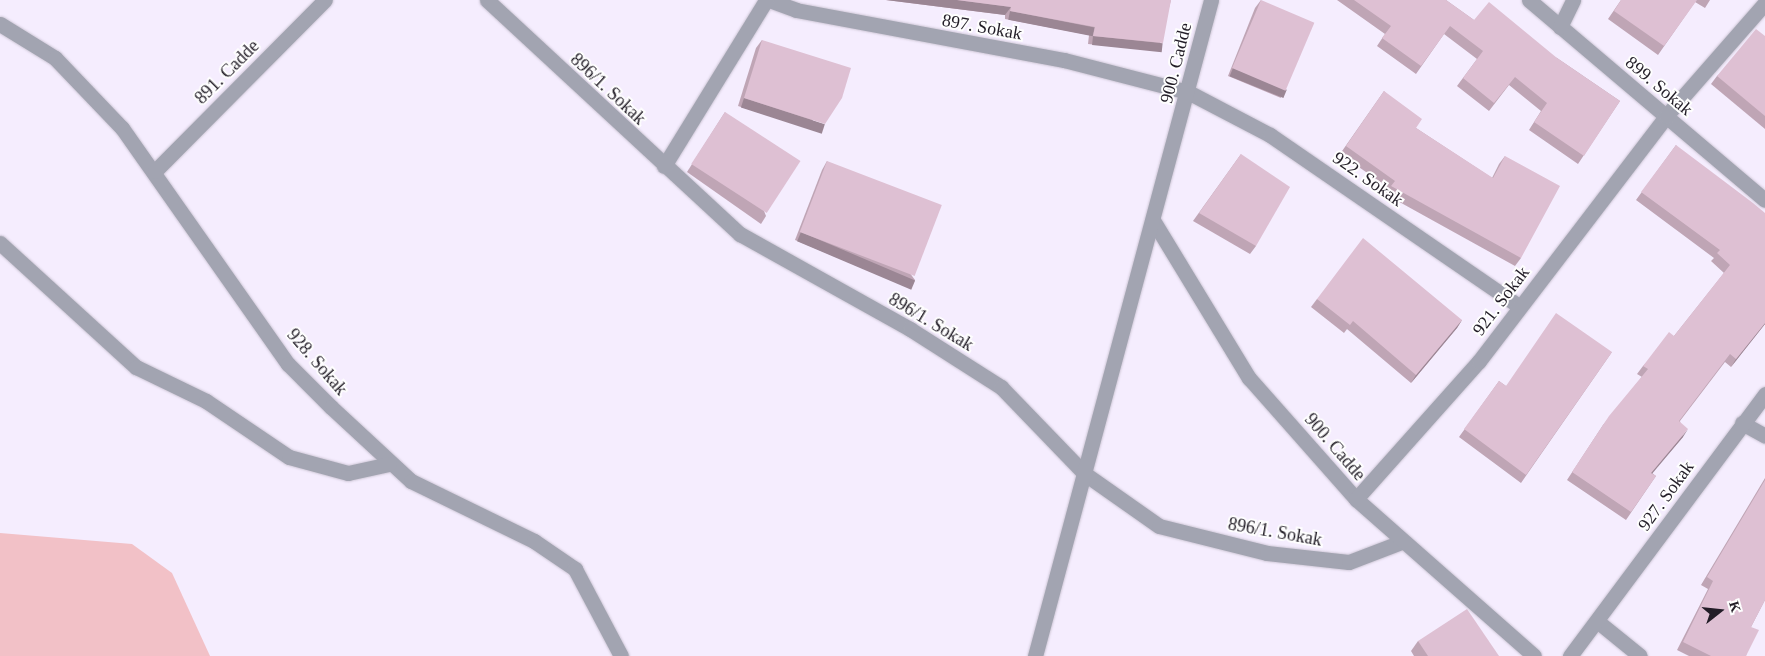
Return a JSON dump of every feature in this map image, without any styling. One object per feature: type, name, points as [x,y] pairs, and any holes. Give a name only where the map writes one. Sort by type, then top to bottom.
[{"type":"street","name":"891. Cadde","points":[[155,171],[325,0]]},
{"type":"street","name":"896/1. Sokak","points":[[487,0],[664,166],[740,234],[910,329],[1001,387],[1084,474],[1160,526],[1267,553],[1349,562],[1401,542]]},
{"type":"street","points":[[664,166],[768,0]]},
{"type":"street","name":"897. Sokak","points":[[768,0],[796,10],[920,35],[1064,60],[1188,92]]},
{"type":"street","name":"900. Cadde","points":[[1035,656],[1154,222],[1210,0]]},
{"type":"street","name":"899. Sokak","points":[[1528,0],[1765,200]]},
{"type":"street","points":[[1560,27],[1573,0]]},
{"type":"street","name":"921. Sokak","points":[[1356,499],[1520,307],[1666,116],[1765,3]]},
{"type":"street","name":"928. Sokak","points":[[0,24],[55,58],[82,83],[155,171],[288,364],[388,464],[411,481],[560,557],[575,569],[621,656]]},
{"type":"street","name":"922. Sokak","points":[[1188,92],[1270,135],[1520,307]]},
{"type":"street","name":"900. Cadde","points":[[1154,222],[1249,378],[1356,499],[1401,542],[1534,656]]},
{"type":"street","points":[[0,243],[136,367],[206,401],[289,457],[348,473],[388,464]]},
{"type":"street","name":"927. Sokak","points":[[1597,621],[1765,394]]},
{"type":"street","points":[[1742,423],[1765,436]]},
{"type":"street","points":[[1570,656],[1597,621],[1640,656]]},
{"type":"shaded area","points":[[0,533],[132,544],[172,573],[210,656],[0,656]]},
{"type":"building","points":[[957,0],[1171,0],[1163,43],[1093,36],[1095,27],[1010,11],[1011,7]]},
{"type":"building","points":[[1261,0],[1314,23],[1285,91],[1232,68]]},
{"type":"building","points":[[1354,0],[1446,0],[1474,20],[1489,2],[1557,58],[1620,101],[1584,156],[1534,122],[1547,103],[1515,77],[1494,103],[1463,78],[1483,51],[1450,26],[1421,66],[1382,38],[1391,26]]},
{"type":"building","points":[[1621,0],[1697,0],[1664,46],[1614,11]]},
{"type":"building","points":[[1756,29],[1765,36],[1765,116],[1717,76]]},
{"type":"building","points":[[762,40],[851,68],[842,98],[825,124],[744,98]]},
{"type":"building","points":[[1384,91],[1422,119],[1416,128],[1493,178],[1505,156],[1560,186],[1521,258],[1391,186],[1395,181],[1346,146]]},
{"type":"building","points":[[725,112],[800,161],[767,213],[691,164]]},
{"type":"building","points":[[1676,145],[1765,213],[1765,323],[1736,359],[1730,354],[1679,421],[1688,429],[1651,473],[1656,476],[1631,512],[1572,472],[1609,416],[1648,369],[1643,366],[1669,332],[1674,336],[1730,265],[1717,253],[1720,250],[1641,192]]},
{"type":"building","points":[[1241,154],[1290,187],[1256,246],[1199,213]]},
{"type":"building","points":[[827,161],[942,205],[915,276],[800,232]]},
{"type":"building","points":[[1363,238],[1462,320],[1416,375],[1353,321],[1350,325],[1317,299]]},
{"type":"building","points":[[1556,313],[1612,352],[1526,475],[1464,429],[1499,381],[1506,386]]},
{"type":"building","points":[[1765,480],[1765,600],[1751,627],[1759,630],[1746,656],[1711,656],[1683,642],[1713,581],[1707,577]]},
{"type":"building","points":[[1467,609],[1499,656],[1428,656],[1418,641]]}]
